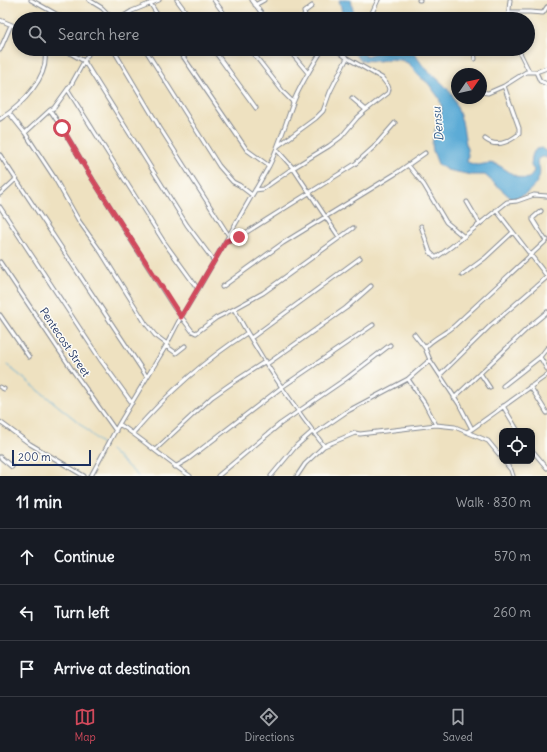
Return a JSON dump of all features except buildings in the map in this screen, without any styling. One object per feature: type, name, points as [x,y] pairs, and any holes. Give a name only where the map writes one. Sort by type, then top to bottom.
[{"type":"street","points":[[32,0],[53,12]]},
{"type":"street","points":[[89,0],[106,12]]},
{"type":"street","points":[[134,12],[159,0]]},
{"type":"street","points":[[176,0],[185,12]]},
{"type":"street","points":[[214,0],[223,12]]},
{"type":"street","points":[[252,0],[260,12]]},
{"type":"street","points":[[255,5],[264,0]]},
{"type":"street","points":[[372,12],[378,0]]},
{"type":"street","points":[[510,0],[509,12],[525,12]]},
{"type":"street","points":[[150,4],[155,12]]},
{"type":"street","points":[[304,12],[312,6]]},
{"type":"street","points":[[535,13],[543,14],[547,7]]},
{"type":"street","points":[[0,20],[12,25],[0,50]]},
{"type":"street","points":[[0,119],[9,113],[32,89],[46,66],[46,56]]},
{"type":"street","points":[[75,56],[84,61],[188,225],[214,261]]},
{"type":"street","points":[[25,133],[54,108],[68,90],[87,56]]},
{"type":"street","points":[[117,56],[160,128],[229,236]]},
{"type":"street","points":[[150,56],[219,166],[233,182],[239,184],[252,195]]},
{"type":"street","points":[[183,56],[248,150],[269,166]]},
{"type":"street","points":[[218,56],[256,108]]},
{"type":"street","points":[[255,56],[284,93],[293,102]]},
{"type":"street","points":[[294,56],[308,73]]},
{"type":"street","points":[[91,476],[119,424],[167,345],[181,317],[269,166],[277,150],[293,102],[317,56]]},
{"type":"street","points":[[256,190],[265,187],[329,146],[341,137],[357,118],[386,95],[389,89],[382,78],[344,56]]},
{"type":"street","points":[[522,56],[529,71]]},
{"type":"street","points":[[278,146],[316,118],[323,110],[347,58]]},
{"type":"street","points":[[487,93],[504,86],[522,73],[529,71],[536,72],[547,68]]},
{"type":"street","points":[[536,72],[541,83],[547,84]]},
{"type":"street","points":[[485,139],[494,144],[499,144],[518,134],[519,128],[504,86]]},
{"type":"street","points":[[68,90],[164,242],[198,289]]},
{"type":"street","points":[[352,98],[366,110]]},
{"type":"street","points":[[50,110],[130,240],[181,317],[192,331],[196,333],[216,318],[234,310],[263,293],[353,228]]},
{"type":"street","points":[[9,113],[25,133],[54,177],[79,221],[101,252],[146,324],[155,335],[176,353],[185,346]]},
{"type":"street","points":[[226,241],[239,237],[355,164],[365,156],[395,123]]},
{"type":"street","points":[[277,150],[293,168],[340,237]]},
{"type":"street","points":[[222,287],[283,243],[425,153]]},
{"type":"street","points":[[0,155],[147,377]]},
{"type":"street","points":[[408,165],[424,184],[446,222],[464,237]]},
{"type":"street","points":[[0,194],[16,179]]},
{"type":"street","points":[[421,226],[430,252],[435,257],[464,237],[509,201],[517,202],[534,195],[547,196]]},
{"type":"street","points":[[467,202],[480,224]]},
{"type":"street","points":[[0,207],[132,403]]},
{"type":"street","points":[[440,375],[492,325],[547,276],[496,210]]},
{"type":"street","points":[[425,348],[428,344],[445,334],[453,327],[546,241],[533,220],[533,218],[541,211]]},
{"type":"street","points":[[462,275],[485,258],[513,232]]},
{"type":"street","points":[[251,338],[360,258]]},
{"type":"street","name":"Pentecost Street","points":[[0,262],[71,368],[116,431]]},
{"type":"street","points":[[155,450],[212,397],[232,382],[267,363],[346,308],[371,286]]},
{"type":"street","points":[[234,310],[247,333],[313,433],[324,446]]},
{"type":"street","points":[[454,398],[530,326],[547,312]]},
{"type":"street","points":[[0,315],[29,357]]},
{"type":"street","points":[[175,467],[187,460],[282,386],[373,325]]},
{"type":"street","points":[[133,433],[164,399],[228,346],[247,333]]},
{"type":"street","points":[[414,334],[425,348],[430,360],[472,429]]},
{"type":"street","points":[[218,476],[266,435],[390,345]]},
{"type":"street","points":[[503,386],[540,357],[547,348]]},
{"type":"street","points":[[540,357],[547,369]]},
{"type":"street","points":[[271,476],[296,446],[313,433],[346,412],[408,379],[430,360]]},
{"type":"street","points":[[480,373],[490,388]]},
{"type":"street","points":[[468,432],[547,375]]},
{"type":"street","points":[[408,379],[425,404],[436,425]]},
{"type":"street","points":[[530,386],[547,413]]},
{"type":"street","points":[[0,387],[4,389]]},
{"type":"street","points":[[503,406],[516,428]]},
{"type":"street","points":[[0,422],[30,444],[84,476]]},
{"type":"street","points":[[119,424],[133,433],[175,467],[190,476]]},
{"type":"street","points":[[298,476],[305,464],[324,446],[356,433],[360,434],[436,425],[455,427],[488,441],[499,454]]},
{"type":"street","points":[[535,454],[547,468]]},
{"type":"street","points":[[0,457],[12,467]]},
{"type":"street","points":[[506,464],[513,476]]},
{"type":"water","points":[[339,0],[351,0],[354,12],[342,12]]},
{"type":"water","name":"Densu","points":[[357,56],[416,56],[423,66],[451,93],[451,104],[456,104],[462,121],[468,155],[467,162],[476,165],[490,163],[495,164],[516,176],[527,179],[531,176],[534,170],[531,166],[532,157],[535,150],[541,148],[547,152],[547,159],[542,157],[537,160],[540,175],[534,186],[524,194],[512,199],[485,175],[472,175],[447,170],[438,164],[432,144],[435,130],[441,116],[442,108],[439,98],[428,83],[420,77],[408,63],[401,60],[390,59],[378,61],[360,60]]},
{"type":"waterway","points":[[7,365],[77,421],[104,446]]},
{"type":"waterway","points":[[110,450],[138,476]]},
{"type":"route","points":[[62,128],[93,180],[181,317],[226,241],[239,237]]}]
